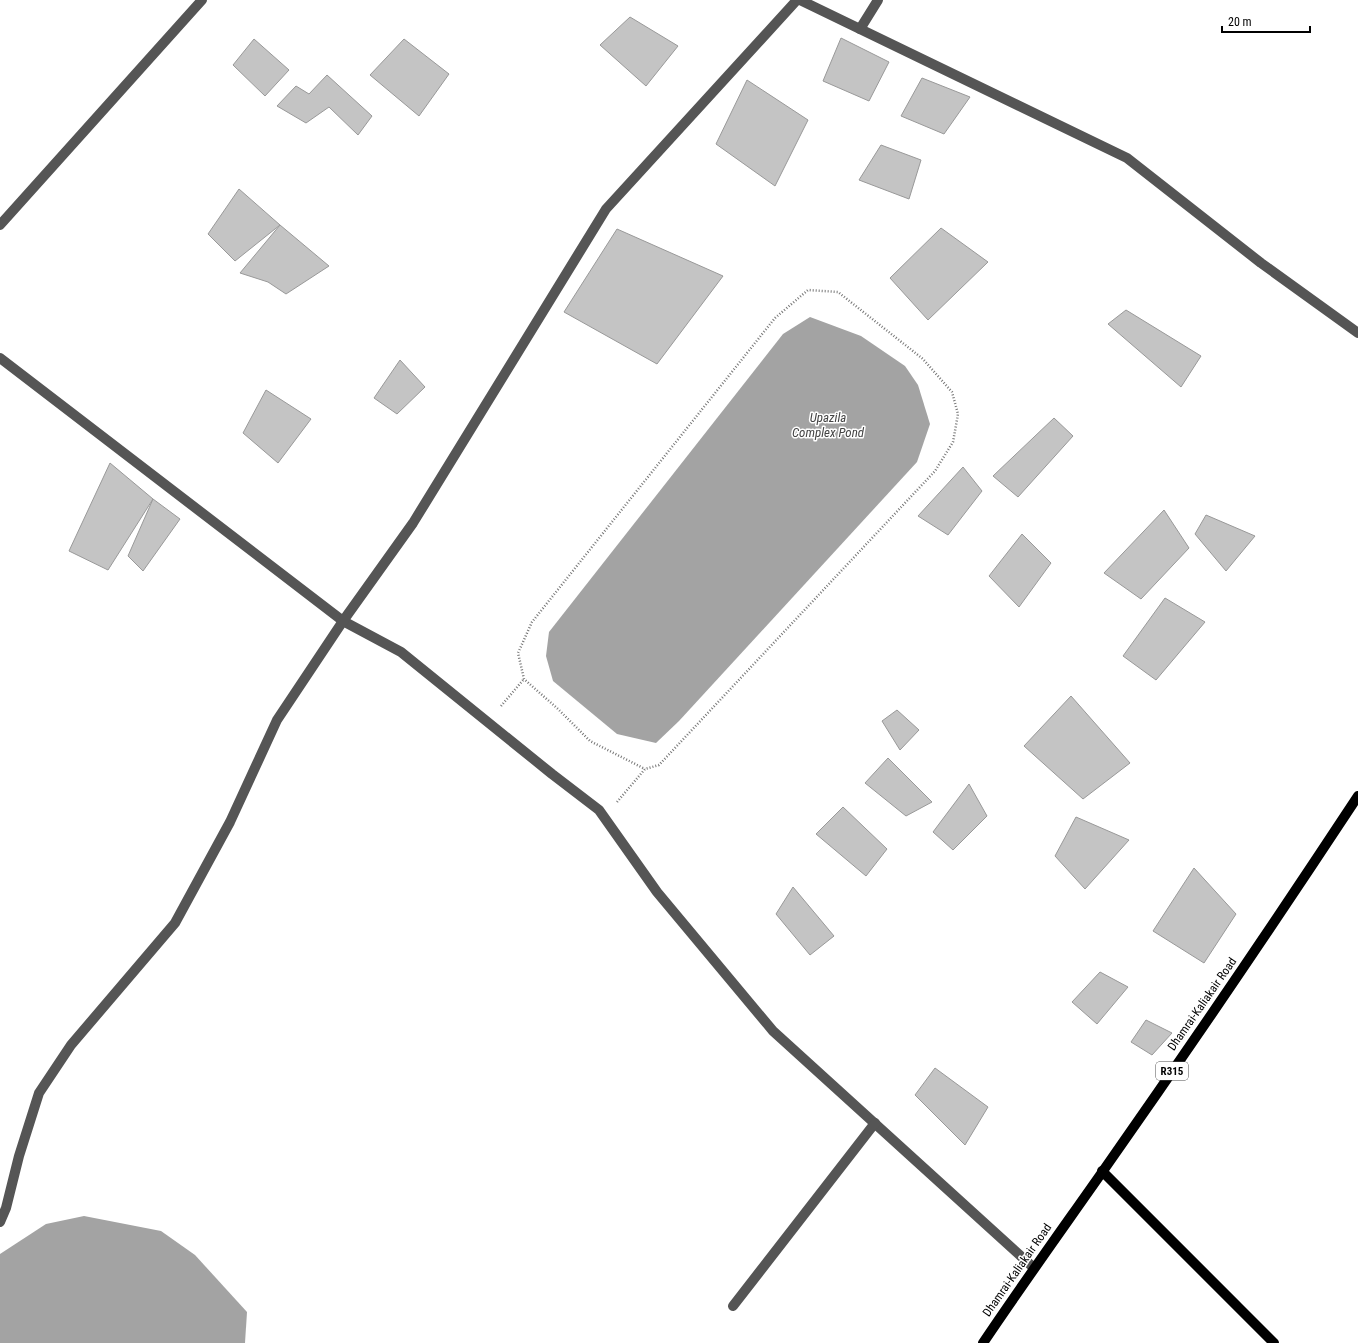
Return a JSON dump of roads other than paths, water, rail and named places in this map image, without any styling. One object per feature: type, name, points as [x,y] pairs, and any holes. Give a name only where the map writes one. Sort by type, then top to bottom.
[{"type":"main road","name":"Dhamrai-Kaliakair Road","points":[[983,1343],[1274,923],[1358,796]]},
{"type":"main road","points":[[1102,1172],[1274,1343]]},
{"type":"street","points":[[0,225],[202,0]]},
{"type":"street","points":[[0,1222],[6,1208],[19,1156],[40,1093],[71,1045],[175,923],[230,822],[277,720],[343,622],[413,523],[606,209],[798,0],[1127,158],[1261,263],[1358,333]]},
{"type":"street","points":[[860,29],[878,0]]},
{"type":"street","points":[[0,358],[343,622],[401,652],[599,810],[657,892],[773,1031],[1034,1268]]},
{"type":"street","points":[[733,1306],[875,1123]]},
{"type":"water","name":"Upazila Complex Pond","points":[[810,317],[861,336],[905,366],[918,385],[930,424],[917,462],[679,721],[656,743],[617,734],[553,681],[546,656],[549,632],[783,334]]},
{"type":"water","points":[[84,1216],[161,1231],[195,1255],[247,1312],[245,1343],[0,1343],[0,1254],[46,1224]]}]
